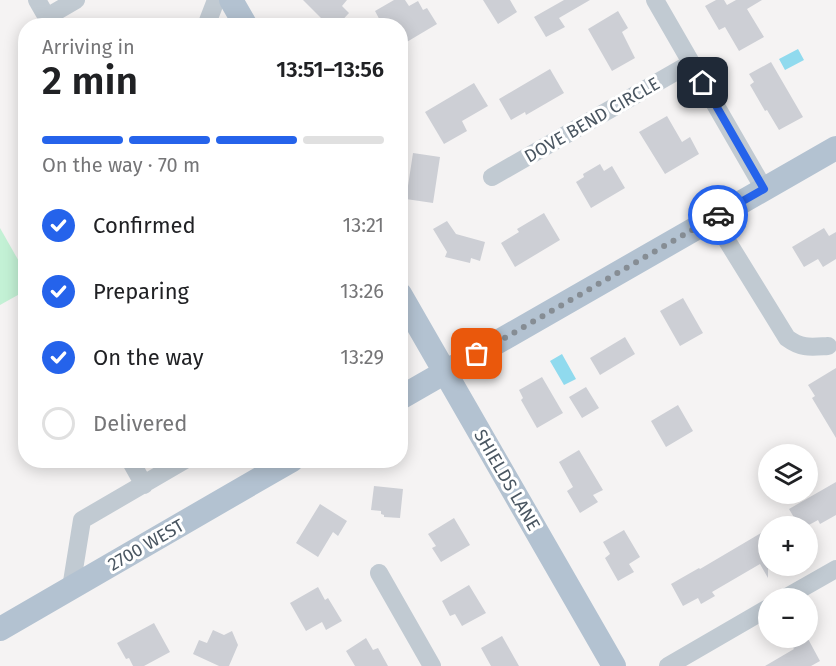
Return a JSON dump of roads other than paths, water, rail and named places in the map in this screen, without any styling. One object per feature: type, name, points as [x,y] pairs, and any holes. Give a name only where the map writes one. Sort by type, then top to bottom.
[{"type":"main road","points":[[231,0],[241,18]]},
{"type":"main road","points":[[408,394],[836,148]]},
{"type":"main road","name":"SHIELDS LANE","points":[[408,308],[614,666]]},
{"type":"main road","name":"2700 WEST","points":[[0,629],[278,468]]},
{"type":"street","points":[[37,0],[45,14],[52,14],[76,0]]},
{"type":"street","points":[[209,18],[216,0]]},
{"type":"street","points":[[655,0],[764,189]]},
{"type":"street","name":"DOVE BEND CIRCLE","points":[[492,177],[691,63]]},
{"type":"street","points":[[713,218],[787,338],[810,348],[828,346]]},
{"type":"street","points":[[135,468],[144,484]]},
{"type":"street","points":[[71,588],[82,520],[172,468]]},
{"type":"street","points":[[803,588],[836,569]]},
{"type":"street","points":[[379,573],[432,666]]},
{"type":"street","points":[[668,666],[758,614]]},
{"type":"water","points":[[798,49],[804,60],[785,70],[779,59]]},
{"type":"water","points":[[562,354],[576,379],[564,385],[550,361]]}]
